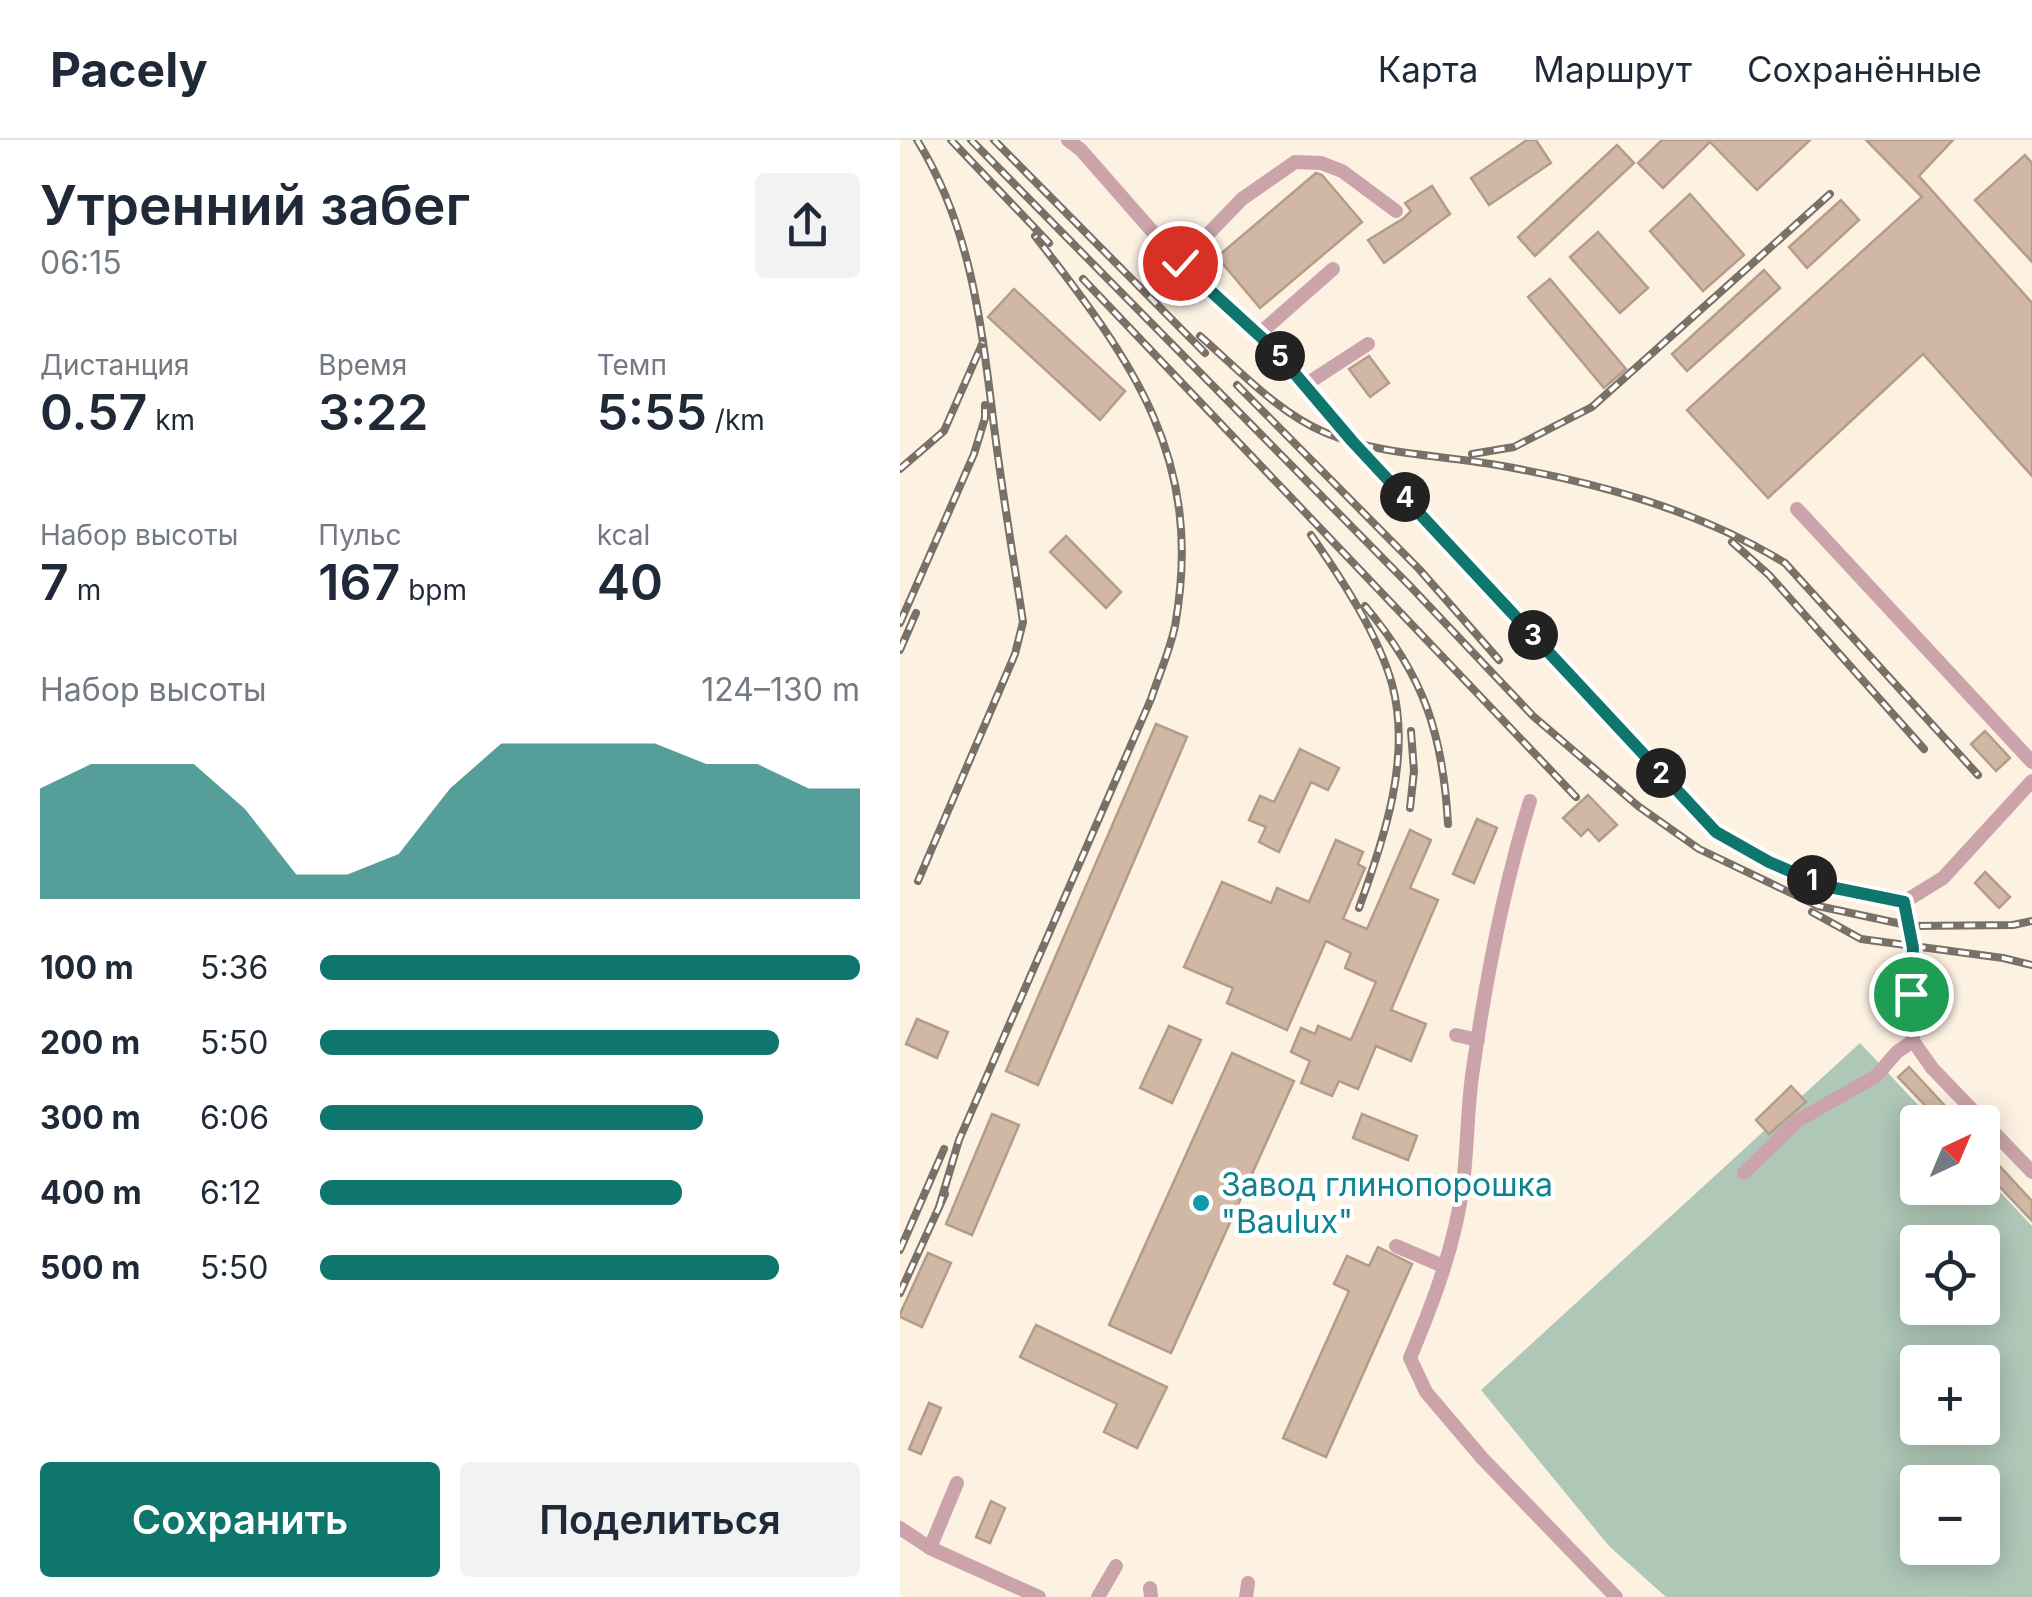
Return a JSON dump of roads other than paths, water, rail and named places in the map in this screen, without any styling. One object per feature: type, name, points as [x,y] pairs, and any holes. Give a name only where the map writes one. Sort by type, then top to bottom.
[{"type":"street","points":[[1068,140],[1180,263],[1259,334],[1352,441],[1716,832],[1769,862],[1825,886],[1904,902],[1943,878],[2032,780]]},
{"type":"street","points":[[1180,263],[1242,199],[1295,162],[1321,163],[1342,172],[1396,211]]},
{"type":"street","points":[[1259,334],[1333,269]]},
{"type":"street","points":[[1305,385],[1368,344]]},
{"type":"street","points":[[1797,509],[2032,762]]},
{"type":"street","points":[[1530,801],[1505,881],[1478,1040],[1463,1186],[1443,1266],[1410,1358],[1426,1392],[1482,1458],[1616,1597]]},
{"type":"street","points":[[1904,902],[1913,948],[1914,1041],[1932,1068],[2032,1172]]},
{"type":"street","points":[[1456,1035],[1478,1040]]},
{"type":"street","points":[[1744,1173],[1797,1121],[1876,1076],[1897,1052],[1914,1041]]},
{"type":"street","points":[[1396,1246],[1443,1266]]},
{"type":"street","points":[[930,1548],[957,1483]]},
{"type":"street","points":[[900,1528],[930,1548],[1016,1592],[1039,1597]]},
{"type":"street","points":[[1098,1597],[1116,1566]]},
{"type":"railway","points":[[917,140],[950,206],[970,274],[1023,622],[1015,654],[918,881]]},
{"type":"railway","points":[[951,140],[1049,243]]},
{"type":"railway","points":[[971,140],[1533,716],[1638,806],[1699,849],[1818,906],[1911,926],[2013,925],[2032,921]]},
{"type":"railway","points":[[994,140],[1205,353]]},
{"type":"railway","points":[[1472,454],[1514,447],[1592,407],[1830,194]]},
{"type":"railway","points":[[939,1207],[959,1140],[1151,699],[1175,626],[1182,566],[1179,512],[1169,462],[1153,415],[1102,326],[1035,236]]},
{"type":"railway","points":[[1083,279],[1576,797]]},
{"type":"railway","points":[[1200,336],[1275,402],[1326,433],[1386,450],[1491,464],[1605,489],[1680,512],[1785,563],[1978,775]]},
{"type":"railway","points":[[900,469],[944,431],[983,342]]},
{"type":"railway","points":[[1237,385],[1419,569],[1499,660]]},
{"type":"railway","points":[[900,623],[974,454],[985,405]]},
{"type":"railway","points":[[1311,535],[1378,646],[1397,712],[1399,740],[1392,798],[1359,908]]},
{"type":"railway","points":[[1732,542],[1769,575],[1924,749]]},
{"type":"railway","points":[[1365,606],[1402,657],[1427,708],[1441,762],[1448,824]]},
{"type":"railway","points":[[900,650],[916,613]]},
{"type":"railway","points":[[1410,808],[1414,771],[1411,731]]},
{"type":"railway","points":[[1812,912],[1861,939],[2032,965]]},
{"type":"railway","points":[[900,1250],[944,1149]]},
{"type":"railway","points":[[900,1293],[945,1194]]},
{"type":"place","name":"Завод глинопорошка \"Baulux\"","points":[[1201,1203]]}]
